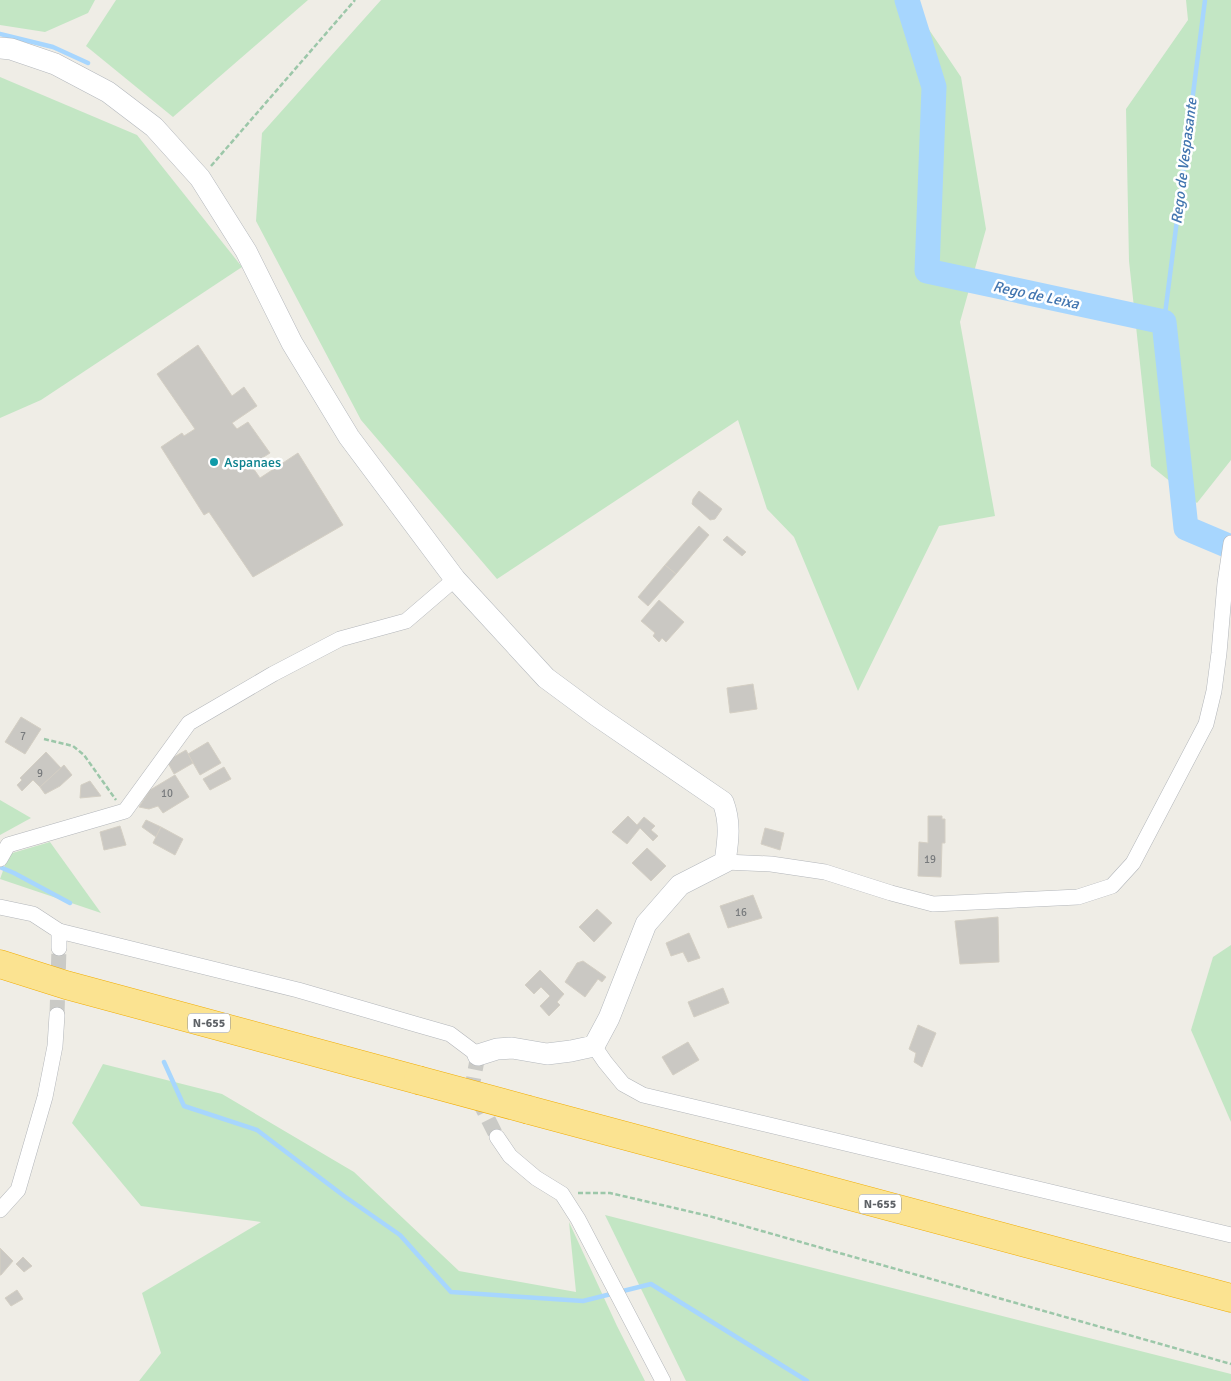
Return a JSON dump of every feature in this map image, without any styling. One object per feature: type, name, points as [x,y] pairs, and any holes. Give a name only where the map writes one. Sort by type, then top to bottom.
[{"type":"highway","name":"N-655","points":[[0,964],[66,985],[1231,1298]]},
{"type":"street","points":[[0,48],[11,49],[55,64],[108,92],[154,127],[200,178],[246,251],[292,343],[349,437],[455,579],[546,678],[596,715],[723,802],[728,814],[729,832],[725,862]]},
{"type":"street","points":[[0,907],[34,914],[59,931],[298,990],[450,1034],[478,1055],[512,1048],[547,1054],[594,1046],[609,1018],[646,924],[680,886],[725,862],[771,864],[825,872],[933,904],[1078,897],[1112,886],[1133,863],[1206,724],[1220,653],[1225,583],[1231,543]]},
{"type":"street","points":[[0,859],[8,845],[125,811],[189,723],[273,674],[340,639],[406,621],[455,579]]},
{"type":"street","points":[[59,931],[59,948]]},
{"type":"street","points":[[0,1210],[18,1190],[44,1097],[55,1046],[57,1015]]},
{"type":"street","points":[[594,1046],[623,1084],[644,1095],[1231,1235]]},
{"type":"street","points":[[496,1137],[510,1156],[536,1178],[562,1194],[578,1219],[663,1381]]},
{"type":"path","points":[[200,178],[355,0]]},
{"type":"path","points":[[44,740],[73,746],[84,755],[125,811]]},
{"type":"path","points":[[562,1194],[610,1193],[709,1216],[1231,1364]]},
{"type":"green space","points":[[0,0],[95,0],[88,13],[45,32],[0,25]]},
{"type":"green space","points":[[116,0],[308,0],[173,117],[86,46]]},
{"type":"green space","points":[[381,0],[909,0],[961,77],[986,229],[960,322],[995,516],[939,526],[858,691],[794,537],[767,509],[738,420],[497,579],[361,420],[256,221],[262,133]]},
{"type":"green space","points":[[1186,0],[1231,0],[1231,460],[1197,503],[1151,466],[1129,261],[1126,109],[1188,20]]},
{"type":"green space","points":[[0,77],[137,135],[242,267],[41,400],[0,418]]},
{"type":"green space","points":[[0,800],[31,818],[0,835]]},
{"type":"green space","points":[[50,842],[101,913],[0,879],[9,854]]},
{"type":"green space","points":[[1231,945],[1231,1122],[1191,1030],[1213,957]]},
{"type":"green space","points":[[103,1064],[222,1094],[354,1172],[459,1271],[576,1292],[569,1222],[617,1326],[645,1381],[139,1381],[161,1353],[142,1293],[261,1222],[141,1206],[72,1123]]},
{"type":"green space","points":[[605,1215],[1231,1374],[1231,1381],[686,1381]]},
{"type":"building","name":"Aspanaes","points":[[198,345],[232,396],[244,387],[257,406],[232,423],[237,429],[248,422],[270,453],[251,465],[260,478],[298,453],[343,525],[253,577],[209,512],[204,515],[161,447],[182,433],[184,436],[195,429],[157,374]]},
{"type":"building","points":[[699,491],[722,509],[715,519],[710,520],[692,504]]},
{"type":"building","points":[[699,526],[709,535],[676,574],[665,565]]},
{"type":"building","points":[[727,536],[746,552],[742,556],[723,540]]},
{"type":"building","points":[[665,565],[676,574],[648,606],[638,597]]},
{"type":"building","points":[[659,600],[684,622],[666,642],[662,638],[659,642],[653,636],[655,633],[641,621]]},
{"type":"building","points":[[753,684],[757,709],[730,713],[727,688]]},
{"type":"building","points":[[21,717],[41,729],[25,754],[5,742]]},
{"type":"building","points":[[208,742],[221,763],[200,775],[188,754]]},
{"type":"building","points":[[186,750],[193,763],[174,774],[167,761]]},
{"type":"building","points":[[46,752],[61,768],[40,787],[33,780],[22,791],[17,785],[22,780],[20,778]]},
{"type":"building","points":[[64,765],[72,775],[60,786],[45,794],[40,787]]},
{"type":"building","points":[[224,767],[231,779],[210,790],[203,779]]},
{"type":"building","points":[[175,775],[189,797],[163,813],[158,806],[149,809],[139,807],[150,790]]},
{"type":"building","points":[[90,781],[101,796],[80,798],[81,785]]},
{"type":"building","points":[[628,816],[637,825],[644,817],[655,826],[651,830],[658,836],[653,841],[640,828],[627,844],[612,832]]},
{"type":"building","points":[[928,816],[942,816],[942,819],[945,819],[945,843],[942,843],[941,877],[918,876],[919,842],[928,843]]},
{"type":"building","points":[[146,820],[161,827],[156,837],[142,827]]},
{"type":"building","points":[[120,826],[126,845],[104,850],[100,832]]},
{"type":"building","points":[[161,827],[183,839],[175,855],[153,843]]},
{"type":"building","points":[[765,828],[784,833],[780,850],[761,844]]},
{"type":"building","points":[[647,848],[666,866],[651,881],[632,863]]},
{"type":"building","points":[[753,895],[762,918],[728,928],[720,906]]},
{"type":"building","points":[[597,909],[612,923],[594,942],[579,927]]},
{"type":"building","points":[[998,917],[999,962],[960,964],[955,921]]},
{"type":"building","points":[[689,933],[700,958],[688,962],[683,952],[671,956],[666,943]]},
{"type":"building","points":[[583,961],[606,977],[602,982],[598,979],[585,997],[565,982],[577,963]]},
{"type":"building","points":[[540,970],[564,994],[557,1002],[560,1005],[549,1016],[540,1006],[550,996],[541,987],[534,994],[525,985]]},
{"type":"building","points":[[723,988],[729,1003],[694,1017],[688,1002]]},
{"type":"building","points":[[918,1025],[936,1033],[922,1067],[914,1062],[916,1053],[909,1049]]},
{"type":"building","points":[[688,1042],[699,1060],[673,1075],[662,1057]]},
{"type":"building","points":[[0,1248],[13,1261],[1,1275],[0,1275]]},
{"type":"building","points":[[23,1257],[32,1266],[24,1272],[16,1264]]},
{"type":"building","points":[[17,1290],[23,1299],[11,1306],[5,1298]]},
{"type":"waterway","name":"Rego de Leixa","points":[[907,0],[934,87],[927,271],[1164,322],[1186,528],[1231,547]]},
{"type":"waterway","name":"Rego de Vespasante","points":[[1164,322],[1205,0]]},
{"type":"waterway","points":[[0,34],[53,47],[88,63]]},
{"type":"waterway","points":[[0,867],[70,903]]},
{"type":"waterway","points":[[164,1062],[184,1106],[257,1130],[344,1196],[400,1235],[451,1292],[583,1301],[651,1284],[807,1381]]},
{"type":"tunnel","points":[[57,1015],[59,948]]},
{"type":"tunnel","points":[[478,1055],[472,1087],[497,1137]]},
{"type":"place","name":"Aspanaes","points":[[214,462]]}]
